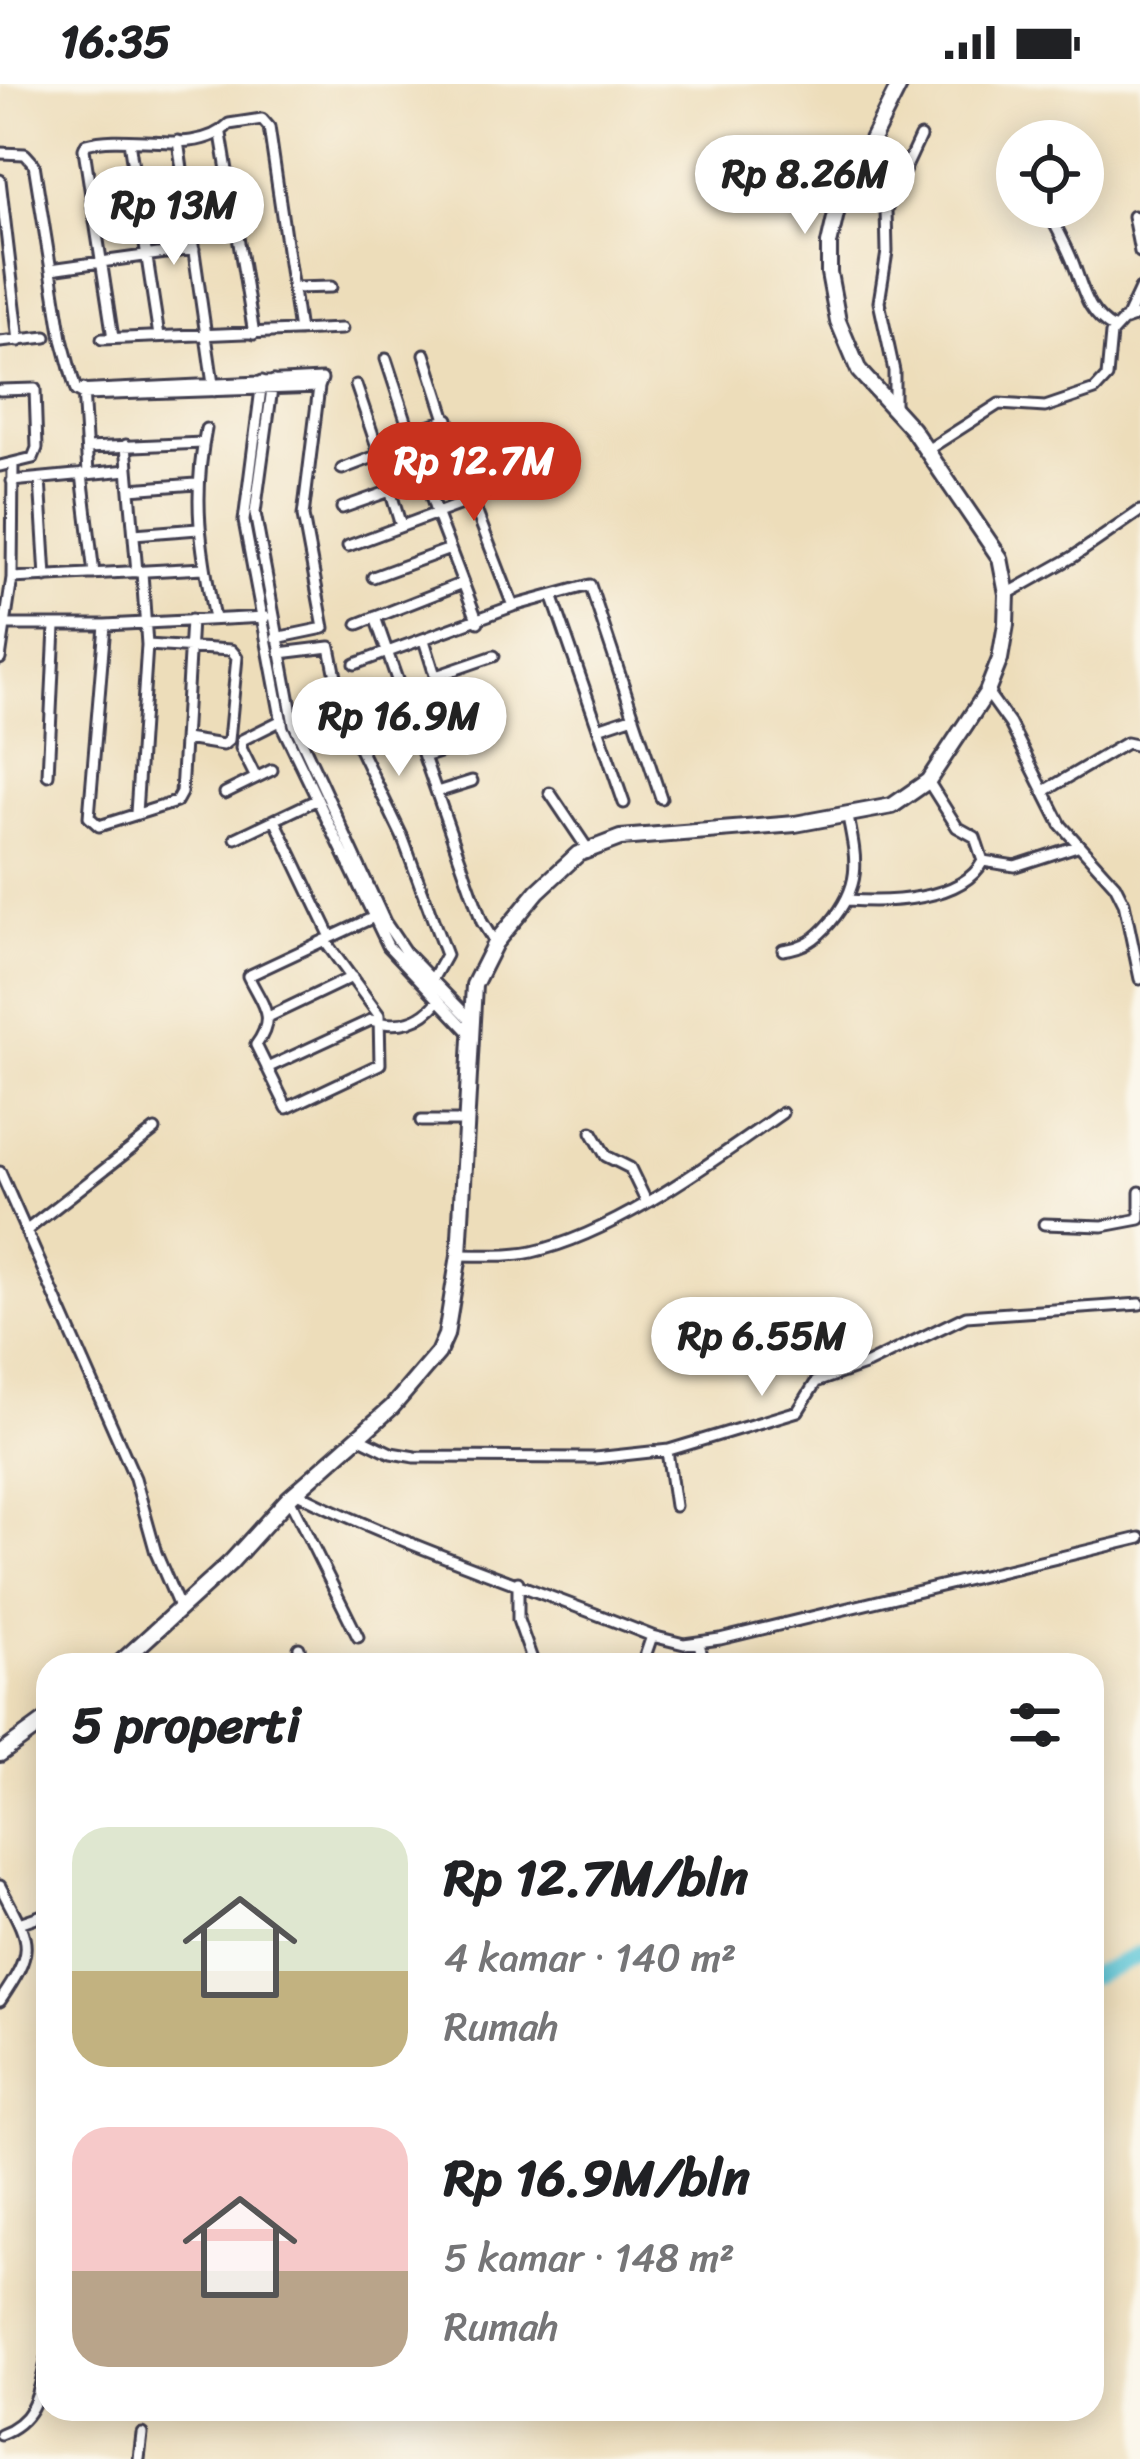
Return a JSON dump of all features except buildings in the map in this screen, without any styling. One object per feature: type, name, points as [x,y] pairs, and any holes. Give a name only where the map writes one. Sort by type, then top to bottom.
[{"type":"street","points":[[130,1653],[417,1382],[438,1353],[446,1335],[459,1255],[463,1122],[476,975],[491,940],[584,844],[635,835],[848,817],[892,806],[928,781],[988,692],[1000,659],[1006,594],[993,545],[927,450],[872,387],[849,352],[829,273],[829,244],[845,190],[900,84]]},
{"type":"street","points":[[299,332],[267,123],[262,119],[230,124],[221,134],[178,141],[92,141],[84,149],[105,263],[108,338],[254,334],[299,332],[342,329]]},
{"type":"street","points":[[221,134],[254,334]]},
{"type":"street","points":[[891,404],[894,371],[879,302],[887,252],[885,223],[888,202],[920,137]]},
{"type":"street","points":[[129,141],[159,336]]},
{"type":"street","points":[[178,141],[215,387]]},
{"type":"street","points":[[0,153],[25,154],[34,164],[62,340],[81,391],[94,574]]},
{"type":"street","points":[[0,179],[19,341]]},
{"type":"street","points":[[1132,216],[1140,253]]},
{"type":"street","points":[[1055,228],[1091,310],[1119,325]]},
{"type":"street","points":[[51,269],[194,249]]},
{"type":"street","points":[[293,288],[331,287]]},
{"type":"street","points":[[927,450],[999,404],[1046,407],[1095,390],[1106,377],[1119,325],[1135,305],[1140,289]]},
{"type":"street","points":[[1119,325],[1140,315]]},
{"type":"street","points":[[0,342],[46,338]]},
{"type":"street","points":[[425,354],[472,500],[513,606]]},
{"type":"street","points":[[386,358],[478,622]]},
{"type":"street","points":[[81,391],[322,379],[303,516],[324,628],[273,639]]},
{"type":"street","points":[[267,385],[244,521],[270,616],[282,720],[372,918],[401,964],[470,1026]]},
{"type":"street","points":[[356,385],[401,526]]},
{"type":"street","points":[[0,390],[34,389],[36,453],[0,466]]},
{"type":"street","points":[[342,469],[410,430],[448,419]]},
{"type":"street","points":[[206,429],[196,484],[198,529],[214,619]]},
{"type":"street","points":[[87,448],[203,443]]},
{"type":"street","points":[[126,445],[147,645],[136,813]]},
{"type":"street","points":[[0,659],[8,625],[6,511],[13,465]]},
{"type":"street","points":[[12,482],[128,470]]},
{"type":"street","points":[[40,479],[46,577]]},
{"type":"street","points":[[130,489],[196,484]]},
{"type":"street","points":[[342,508],[390,491]]},
{"type":"street","points":[[348,546],[486,494]]},
{"type":"street","points":[[1006,594],[1140,511]]},
{"type":"street","points":[[134,534],[198,529]]},
{"type":"street","points":[[373,578],[450,549]]},
{"type":"street","points":[[8,571],[46,577],[204,568]]},
{"type":"street","points":[[358,624],[463,583]]},
{"type":"street","points":[[355,664],[513,606],[590,585],[662,798]]},
{"type":"street","points":[[553,598],[624,803]]},
{"type":"street","points":[[8,625],[55,627],[270,616]]},
{"type":"street","points":[[375,617],[491,940]]},
{"type":"street","points":[[105,625],[88,817],[99,826],[179,798],[190,620]]},
{"type":"street","points":[[48,775],[55,627]]},
{"type":"street","points":[[273,639],[301,742],[385,922],[442,998]]},
{"type":"street","points":[[390,729],[441,710],[444,704],[424,640]]},
{"type":"street","points":[[147,645],[231,650],[237,658],[230,740],[223,745],[185,740]]},
{"type":"street","points":[[280,653],[330,647],[344,716],[402,836],[446,956],[432,980]]},
{"type":"street","points":[[436,676],[494,656]]},
{"type":"street","points":[[373,695],[399,686]]},
{"type":"street","points":[[988,692],[1077,846],[1106,872],[1124,903],[1140,979]]},
{"type":"street","points":[[598,728],[634,716]]},
{"type":"street","points":[[256,778],[241,748],[242,740],[282,720]]},
{"type":"street","points":[[1043,792],[1126,743],[1140,746]]},
{"type":"street","points":[[424,757],[461,745]]},
{"type":"street","points":[[225,794],[272,770]]},
{"type":"street","points":[[437,792],[472,781]]},
{"type":"street","points":[[928,781],[957,827],[975,837],[983,861]]},
{"type":"street","points":[[550,793],[584,844]]},
{"type":"street","points":[[236,838],[316,800]]},
{"type":"street","points":[[783,950],[812,942],[848,899],[856,869],[848,817]]},
{"type":"street","points":[[275,820],[328,939],[374,1006],[379,1022],[380,1064],[287,1108],[256,1045],[268,1029],[268,1017],[248,976],[328,939],[372,918]]},
{"type":"street","points":[[983,861],[1015,866],[1077,846]]},
{"type":"street","points":[[848,899],[907,901],[969,879],[983,861]]},
{"type":"street","points":[[268,1017],[352,977]]},
{"type":"street","points":[[267,1068],[371,1020],[389,1027],[422,1018],[442,998]]},
{"type":"street","points":[[459,1255],[534,1252],[601,1226],[782,1113]]},
{"type":"street","points":[[421,1120],[463,1122]]},
{"type":"street","points":[[27,1230],[154,1130]]},
{"type":"street","points":[[592,1132],[606,1156],[630,1168],[646,1201]]},
{"type":"street","points":[[0,1172],[135,1478],[177,1604]]},
{"type":"street","points":[[1044,1224],[1103,1226],[1140,1218],[1140,1192]]},
{"type":"street","points":[[358,1437],[391,1453],[415,1457],[550,1460],[667,1451],[798,1411],[816,1382],[866,1364],[966,1316],[1140,1304]]},
{"type":"street","points":[[667,1451],[675,1506]]},
{"type":"street","points":[[292,1495],[652,1636],[684,1644],[1140,1538]]},
{"type":"street","points":[[292,1495],[358,1636]]},
{"type":"street","points":[[518,1582],[518,1620],[530,1653]]},
{"type":"street","points":[[646,1653],[652,1636]]},
{"type":"street","points":[[699,1643],[701,1653]]},
{"type":"street","points":[[299,1648],[300,1653]]},
{"type":"street","points":[[0,1752],[36,1727]]},
{"type":"street","points":[[0,1886],[27,1944],[25,1961],[0,2001]]},
{"type":"street","points":[[19,1922],[36,1917]]},
{"type":"street","points":[[0,2434],[21,2424],[36,2399]]},
{"type":"street","points":[[139,2459],[142,2434]]},
{"type":"waterway","points":[[1104,1971],[1140,1955]]}]
